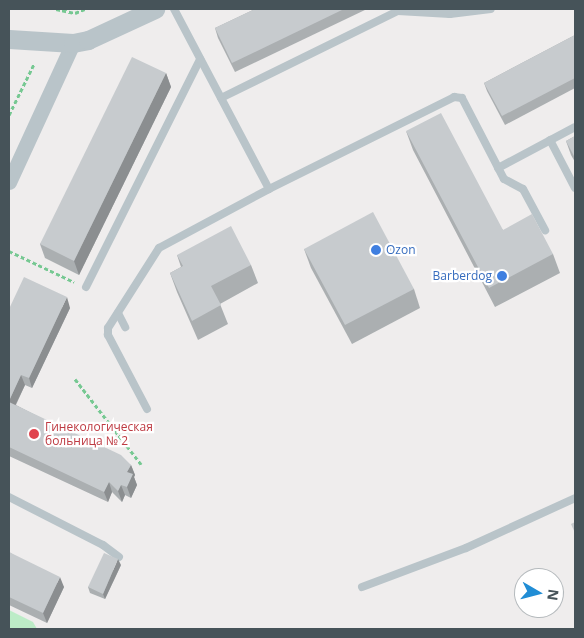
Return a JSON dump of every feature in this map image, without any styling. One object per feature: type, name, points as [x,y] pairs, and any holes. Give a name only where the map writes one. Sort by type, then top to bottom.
[{"type":"street","points":[[9,39],[73,43],[88,40],[148,10]]},
{"type":"street","points":[[9,182],[73,43]]},
{"type":"lane","points":[[174,9],[269,189]]},
{"type":"lane","points":[[221,98],[398,11],[450,14],[491,9]]},
{"type":"lane","points":[[86,288],[200,59]]},
{"type":"lane","points":[[147,409],[108,335],[108,328],[159,248],[269,189],[454,97],[462,98],[506,181],[523,189],[545,230]]},
{"type":"lane","points":[[498,168],[575,127]]},
{"type":"lane","points":[[550,140],[575,188]]},
{"type":"lane","points":[[118,313],[125,327]]},
{"type":"lane","points":[[9,497],[103,545],[119,557]]},
{"type":"lane","points":[[362,587],[466,548],[575,498]]},
{"type":"path","points":[[56,9],[75,13],[85,9]]},
{"type":"path","points":[[9,115],[34,64]]},
{"type":"path","points":[[9,251],[86,288]]},
{"type":"path","points":[[75,378],[141,464]]},
{"type":"green space","points":[[9,610],[33,622],[37,629],[9,629]]},
{"type":"building","points":[[255,9],[344,9],[232,63],[215,28]]},
{"type":"building","points":[[575,35],[575,78],[502,116],[484,83]]},
{"type":"building","points":[[132,57],[166,73],[74,261],[40,244]]},
{"type":"building","points":[[441,113],[503,230],[532,214],[553,254],[489,288],[406,131]]},
{"type":"building","points":[[575,136],[575,158],[566,141]]},
{"type":"building","points":[[373,212],[414,289],[345,325],[304,249]]},
{"type":"building","points":[[231,226],[251,265],[211,286],[221,305],[192,321],[170,273],[183,266],[177,255]]},
{"type":"building","points":[[24,277],[67,297],[29,378],[21,375],[9,401],[9,309]]},
{"type":"building","name":"Гинекологическая больница № 2","points":[[9,402],[121,455],[131,465],[127,472],[133,474],[127,487],[121,485],[118,491],[109,482],[104,492],[9,447]]},
{"type":"building","points":[[575,522],[575,533],[571,524]]},
{"type":"building","points":[[9,552],[60,577],[43,613],[9,597]]},
{"type":"building","points":[[104,553],[118,559],[103,594],[88,587]]},
{"type":"place","name":"Ozon","points":[[376,250]]},
{"type":"place","name":"Barberdog","points":[[502,276]]},
{"type":"place","name":"Гинекологическая больница № 2","points":[[34,434]]}]
